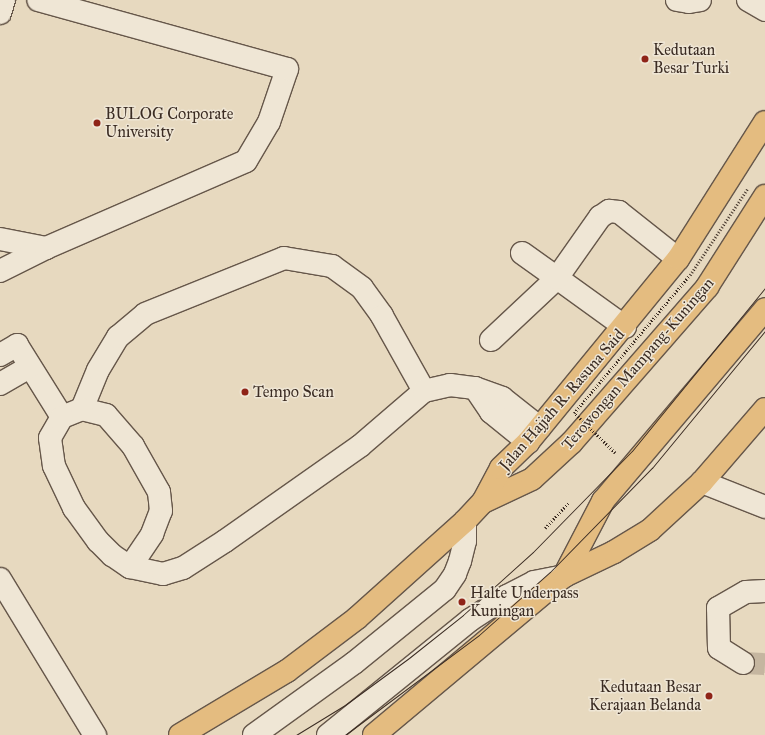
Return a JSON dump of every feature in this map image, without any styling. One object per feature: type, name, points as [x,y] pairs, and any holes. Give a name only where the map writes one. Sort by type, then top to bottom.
[{"type":"main road","name":"Jalan Hajjah R. Rasuna Said","points":[[180,735],[293,667],[357,618],[465,521],[483,502],[500,468],[534,435],[625,326],[678,259],[765,122]]},
{"type":"main road","name":"Terowongan Mampang-Kuningan","points":[[483,502],[532,479],[572,442],[707,287],[756,192]]},
{"type":"main road","points":[[564,576],[603,501],[765,309]]},
{"type":"main road","points":[[374,735],[564,576],[614,552],[650,530],[702,482],[765,409]]},
{"type":"street","points":[[0,13],[4,0]]},
{"type":"street","points":[[0,271],[46,248],[246,161],[269,122],[287,69],[38,0]]},
{"type":"street","points":[[677,0],[689,2],[700,0]]},
{"type":"street","points":[[748,0],[765,10]]},
{"type":"street","points":[[492,340],[557,278],[600,217],[609,211],[619,212],[678,259]]},
{"type":"street","points":[[0,239],[46,248]]},
{"type":"street","points":[[522,253],[625,326]]},
{"type":"street","points":[[82,409],[98,370],[118,338],[145,314],[284,258],[332,266],[362,288],[382,316],[424,391]]},
{"type":"street","points":[[9,350],[30,366],[62,418]]},
{"type":"street","points":[[0,384],[30,366]]},
{"type":"street","points":[[130,567],[152,534],[161,511],[159,492],[133,446],[106,415],[82,409],[62,418],[50,438],[54,466],[74,508],[98,541],[130,567],[163,574],[183,568],[360,446],[424,391],[450,385],[475,388],[491,412],[534,435]]},
{"type":"street","points":[[702,482],[765,507]]},
{"type":"street","points":[[254,735],[354,663],[445,589],[455,574],[460,561],[465,541],[465,521]]},
{"type":"street","points":[[328,735],[470,620],[507,596],[534,582],[564,576]]},
{"type":"street","points":[[0,579],[95,735]]},
{"type":"street","points":[[742,663],[719,648],[718,608],[746,592],[765,591]]},
{"type":"path","points":[[616,453],[574,413],[690,275],[756,192]]},
{"type":"tunnel","points":[[743,663],[765,664]]},
{"type":"tram line","points":[[296,735],[345,705],[409,658],[463,615],[533,552],[632,451],[765,288]]},
{"type":"tram line","points":[[345,735],[479,635],[550,572],[652,468],[765,331]]},
{"type":"place","name":"Kedutaan Besar Turki","points":[[645,59]]},
{"type":"place","name":"BULOG Corporate University","points":[[97,123]]},
{"type":"place","name":"Tempo Scan","points":[[245,392]]},
{"type":"place","name":"Halte Underpass Kuningan","points":[[462,602]]},
{"type":"place","name":"Kedutaan Besar Kerajaan Belanda","points":[[709,696]]}]
